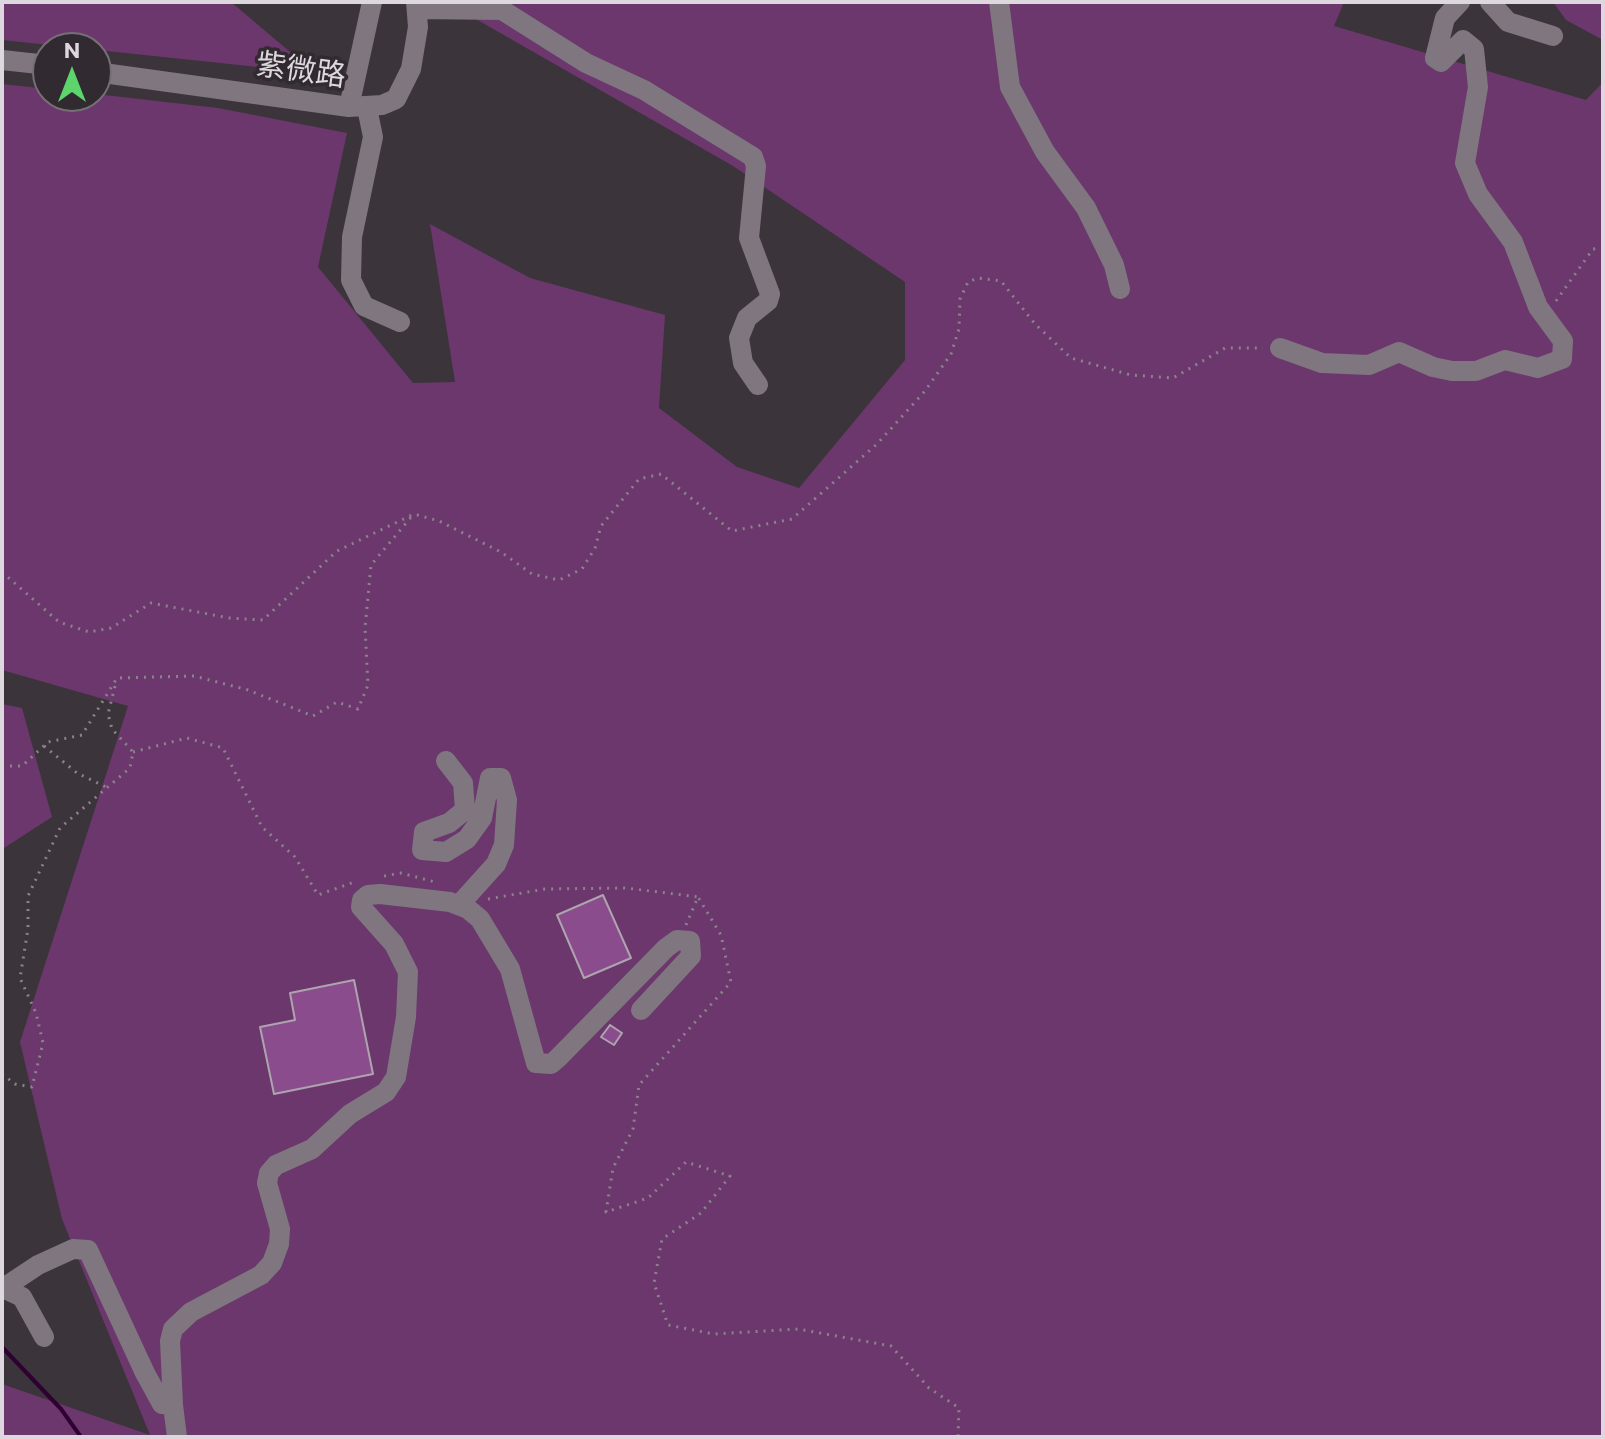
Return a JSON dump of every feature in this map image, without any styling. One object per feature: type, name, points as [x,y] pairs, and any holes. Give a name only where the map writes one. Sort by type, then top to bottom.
[{"type":"street","points":[[372,2],[358,108],[373,137],[352,237],[351,280],[364,306],[400,322]]},
{"type":"street","points":[[999,2],[1010,87],[1045,152],[1086,208],[1114,265],[1120,289]]},
{"type":"street","points":[[1280,348],[1322,363],[1369,365],[1399,352],[1433,367],[1452,371],[1476,371],[1505,360],[1538,368],[1557,364],[1564,353],[1563,341],[1544,317],[1513,242],[1478,194],[1465,163],[1478,87],[1474,49],[1463,40],[1441,62],[1435,58],[1445,18],[1460,2]]},
{"type":"street","points":[[1490,2],[1508,22],[1553,36]]},
{"type":"street","points":[[416,6],[502,10],[586,63],[644,90],[753,157],[756,179],[749,238],[770,294],[768,301],[747,318],[739,338],[743,363],[758,385]]},
{"type":"street","name":"紫微路","points":[[112,74],[358,108],[396,99],[405,87],[417,48],[416,6]]},
{"type":"street","points":[[2,60],[32,63]]},
{"type":"street","points":[[446,761],[463,783],[465,810],[449,823],[424,832],[422,850],[446,852],[467,839],[482,818],[490,778],[501,778],[507,800],[504,845],[496,864],[465,901]]},
{"type":"street","points":[[177,1437],[170,1341],[173,1329],[191,1312],[261,1275],[279,1244],[280,1229],[270,1194],[269,1173],[276,1165],[312,1149],[350,1114],[386,1092],[396,1077],[406,1017],[408,972],[394,944],[361,907],[362,900],[368,895],[380,894],[465,901],[480,919],[510,969],[522,1002],[532,1058],[543,1065],[558,1058],[643,969],[680,939],[690,941],[693,948],[691,956],[641,1010]]},
{"type":"street","points":[[44,1337],[22,1297],[2,1288],[20,1274],[61,1254],[73,1249],[88,1250],[162,1404],[173,1405]]},
{"type":"path","points":[[1544,317],[1593,249],[1603,248]]},
{"type":"path","points":[[2,572],[59,622],[89,632],[111,628],[151,603],[229,618],[263,620],[337,551],[414,514],[439,521],[501,552],[532,574],[559,580],[582,569],[595,548],[601,526],[639,479],[661,474],[732,531],[792,519],[877,444],[925,391],[951,354],[959,329],[960,299],[968,282],[978,278],[1001,281],[1035,324],[1071,358],[1131,375],[1173,378],[1225,348],[1280,348]]},
{"type":"path","points":[[117,678],[194,676],[248,690],[313,716],[337,702],[358,709],[368,685],[365,628],[371,565],[414,514]]},
{"type":"path","points":[[2,766],[22,766],[44,746],[82,735],[117,678]]},
{"type":"path","points":[[117,678],[108,714],[112,729],[133,752]]},
{"type":"path","points":[[133,752],[187,738],[223,748],[262,827],[295,857],[318,895],[355,882],[401,873],[446,885]]},
{"type":"path","points":[[44,746],[69,768],[106,787]]},
{"type":"path","points":[[2,1074],[15,1084],[32,1087],[43,1043],[36,1013],[20,978],[28,929],[28,896],[60,828],[130,768],[133,752]]},
{"type":"path","points":[[465,901],[545,889],[626,888],[698,897]]},
{"type":"path","points":[[680,939],[698,897]]},
{"type":"path","points":[[698,897],[721,935],[731,982],[639,1085],[633,1129],[613,1168],[606,1212],[648,1198],[686,1162],[730,1176],[701,1213],[662,1239],[654,1283],[668,1325],[714,1334],[798,1329],[891,1346],[929,1388],[959,1408],[958,1437]]},
{"type":"shaded area","points":[[2,2],[231,2],[315,73],[112,52],[112,32],[32,32],[32,43],[2,40]]},
{"type":"shaded area","points":[[446,2],[1344,2],[1334,26],[1586,100],[1603,82],[1603,1437],[2,1437],[2,1384],[150,1435],[62,1219],[20,1042],[128,706],[2,670],[2,84],[32,87],[32,112],[112,112],[112,96],[218,108],[347,133],[318,267],[413,383],[455,382],[430,224],[530,278],[665,315],[659,408],[737,467],[799,488],[905,360],[905,282],[733,166]]},
{"type":"shaded area","points":[[1553,2],[1603,2],[1603,40],[1566,20]]},
{"type":"shaded area","points":[[2,704],[22,708],[52,817],[4,848]]},
{"type":"building","points":[[603,895],[631,958],[584,978],[557,915]]},
{"type":"building","points":[[354,980],[373,1074],[274,1094],[260,1027],[295,1020],[290,993]]},
{"type":"building","points":[[610,1025],[622,1033],[614,1045],[601,1037]]},
{"type":"waterway","points":[[2,1347],[61,1409],[81,1437]]}]
